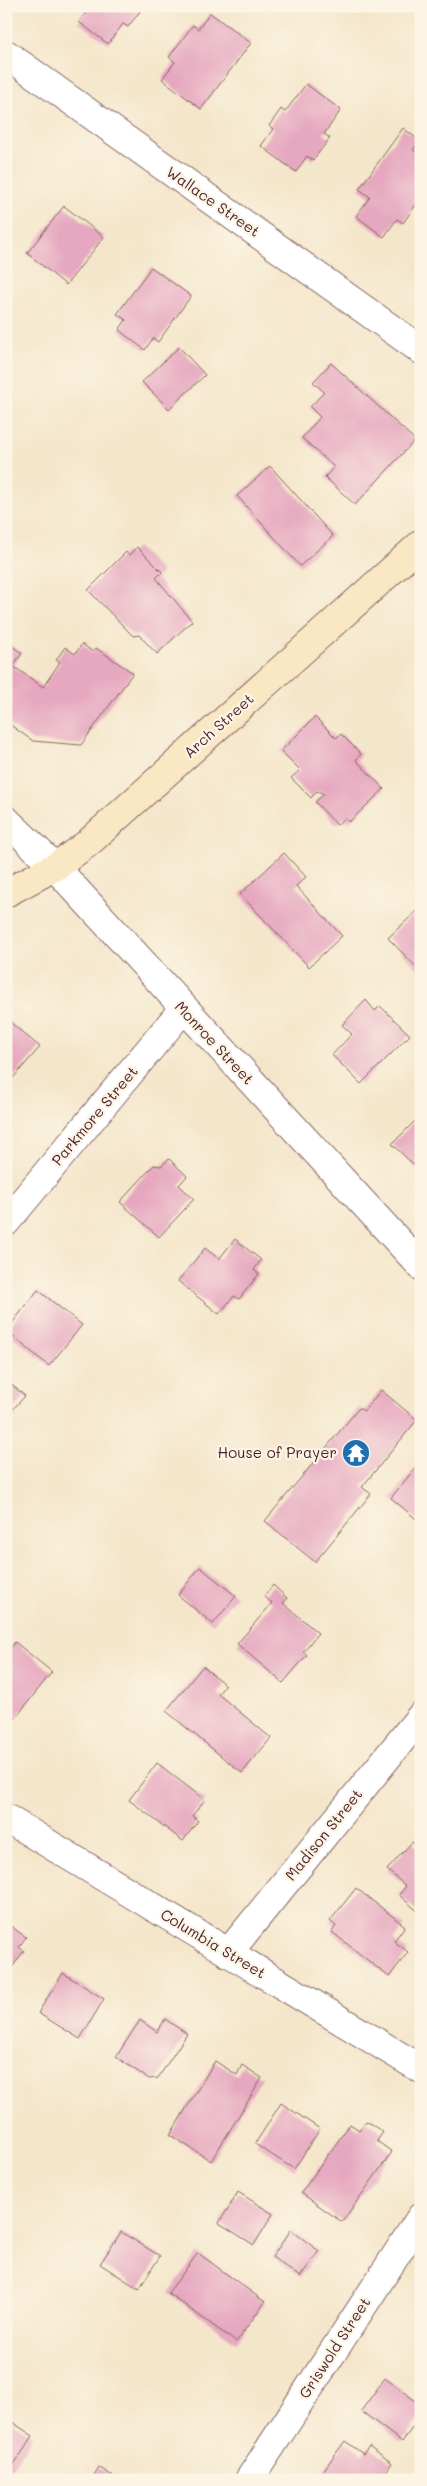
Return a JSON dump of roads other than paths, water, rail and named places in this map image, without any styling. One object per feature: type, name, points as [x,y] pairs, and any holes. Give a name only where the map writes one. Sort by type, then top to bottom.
[{"type":"main road","name":"Arch Street","points":[[6,893],[73,854],[104,830],[421,544]]},
{"type":"street","name":"Wallace Street","points":[[6,54],[421,350]]},
{"type":"street","name":"Monroe Street","points":[[6,820],[54,866],[183,1009],[421,1266]]},
{"type":"street","name":"Parkmore Street","points":[[6,1222],[183,1009]]},
{"type":"street","name":"Madison Street","points":[[228,1953],[421,1716]]},
{"type":"street","name":"Columbia Street","points":[[6,1818],[421,2069]]},
{"type":"street","name":"Griswold Street","points":[[249,2480],[421,2217]]},
{"type":"place","name":"House of Prayer","points":[[356,1453]]}]
